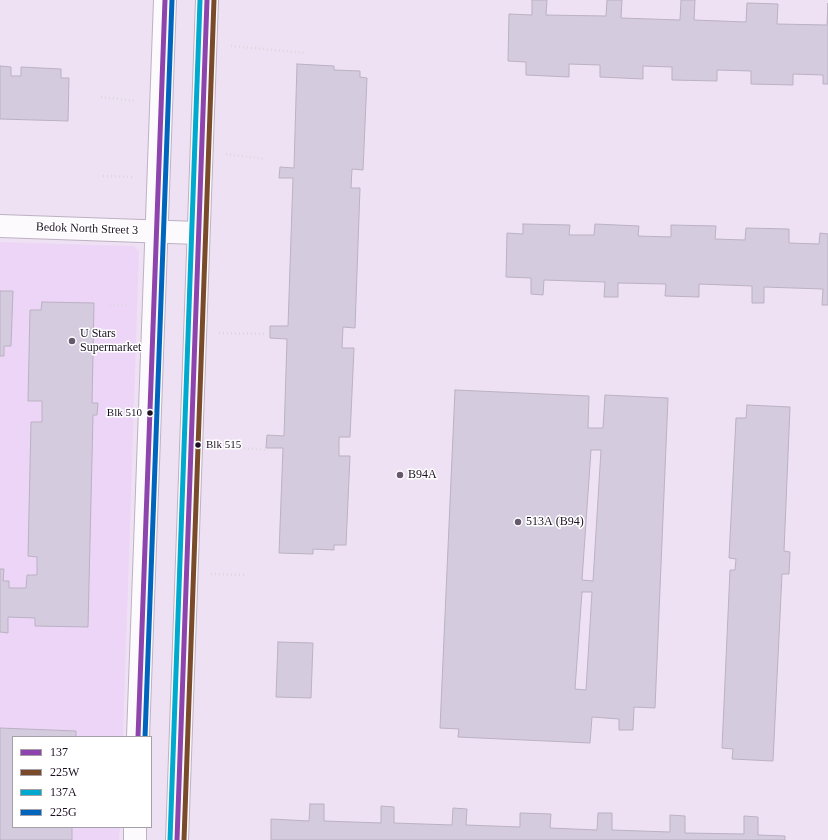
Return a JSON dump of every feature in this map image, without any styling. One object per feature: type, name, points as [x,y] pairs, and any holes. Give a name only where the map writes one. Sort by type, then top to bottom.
[{"type":"street","points":[[138,736],[165,0]]},
{"type":"street","points":[[177,840],[207,0]]},
{"type":"street","name":"Bedok North Street 3","points":[[0,226],[198,233]]},
{"type":"street","points":[[135,828],[135,840]]},
{"type":"path","points":[[241,46],[306,53]]},
{"type":"path","points":[[101,97],[136,101]]},
{"type":"path","points":[[230,154],[265,159]]},
{"type":"path","points":[[103,176],[131,177]]},
{"type":"path","points":[[110,305],[134,305]]},
{"type":"path","points":[[220,333],[267,334]]},
{"type":"path","points":[[220,447],[266,450]]},
{"type":"path","points":[[211,574],[245,575]]},
{"type":"shaded area","points":[[0,242],[134,246],[139,252],[123,736],[12,736],[12,828],[120,828],[119,840],[0,840]]},
{"type":"building","points":[[532,0],[547,0],[546,15],[606,16],[607,0],[622,0],[621,18],[680,20],[681,0],[695,0],[694,20],[746,22],[747,3],[778,4],[777,24],[827,25],[828,3],[828,84],[823,84],[823,75],[793,74],[793,85],[751,84],[751,71],[717,70],[717,81],[672,80],[672,67],[643,66],[643,79],[600,77],[600,65],[569,64],[569,77],[526,75],[526,62],[508,61],[509,14],[532,15]]},
{"type":"building","points":[[297,64],[334,66],[334,70],[360,71],[360,77],[367,78],[363,170],[352,169],[351,188],[360,188],[355,328],[343,327],[342,348],[354,348],[350,437],[339,437],[339,456],[350,456],[346,545],[334,545],[334,550],[313,549],[313,554],[279,553],[283,448],[266,448],[267,435],[284,436],[287,339],[270,338],[270,326],[288,326],[293,178],[279,178],[280,167],[294,168]]},
{"type":"building","points":[[0,66],[11,67],[11,76],[21,76],[21,67],[61,69],[61,78],[69,78],[68,121],[0,119]]},
{"type":"building","points":[[523,224],[570,225],[569,235],[594,235],[595,224],[639,226],[638,236],[671,237],[671,225],[716,226],[715,239],[745,240],[746,228],[789,229],[789,243],[819,244],[820,233],[828,234],[828,305],[822,305],[823,289],[764,287],[764,303],[752,303],[752,286],[699,284],[699,297],[665,296],[666,284],[618,283],[618,297],[604,297],[605,282],[544,280],[543,295],[531,294],[531,278],[506,277],[507,233],[523,234]]},
{"type":"building","points":[[0,291],[13,291],[11,346],[4,346],[4,356],[0,356]]},
{"type":"building","points":[[42,302],[94,303],[92,403],[98,403],[97,415],[93,415],[88,627],[35,626],[35,618],[8,617],[8,633],[0,632],[0,569],[4,569],[3,581],[9,581],[9,588],[26,588],[27,575],[37,575],[37,557],[28,556],[31,422],[42,422],[42,401],[28,401],[30,310],[41,310]]},
{"type":"building","name":"513A (B94)","points":[[455,390],[589,396],[588,428],[603,428],[605,395],[668,398],[655,708],[634,707],[633,730],[619,730],[619,719],[592,717],[590,743],[458,737],[459,729],[440,728]],"holes":[[[591,450],[601,450],[593,581],[582,580]],[[582,592],[592,592],[586,690],[575,689]]]},
{"type":"building","points":[[747,405],[790,407],[784,551],[790,552],[789,574],[782,574],[773,761],[732,759],[733,749],[722,748],[730,570],[735,570],[736,559],[729,558],[736,418],[746,418]]},
{"type":"building","points":[[278,642],[313,643],[311,698],[276,697]]},
{"type":"building","points":[[0,728],[76,731],[76,736],[12,736],[12,828],[72,828],[72,840],[0,840]]},
{"type":"building","points":[[310,804],[324,804],[324,821],[381,823],[381,806],[394,807],[394,823],[452,825],[453,808],[467,809],[466,825],[520,827],[520,813],[551,814],[550,828],[597,830],[598,813],[612,813],[612,830],[670,832],[670,815],[685,816],[685,833],[744,834],[744,816],[758,817],[758,835],[785,836],[785,840],[271,840],[271,819],[309,821]]},
{"type":"transit line","name":"137","points":[[138,736],[165,0]]},
{"type":"transit line","name":"225G","points":[[145,736],[172,0]]},
{"type":"transit line","name":"137A","points":[[170,840],[200,0]]},
{"type":"transit line","name":"137","points":[[177,840],[207,0]]},
{"type":"transit line","name":"225W","points":[[184,840],[214,0]]},
{"type":"place","name":"U Stars Supermarket","points":[[72,341]]},
{"type":"place","name":"Blk 510","points":[[150,413]]},
{"type":"place","name":"Blk 515","points":[[198,445]]},
{"type":"place","name":"B94A","points":[[400,475]]},
{"type":"place","name":"513A (B94)","points":[[518,522]]}]
